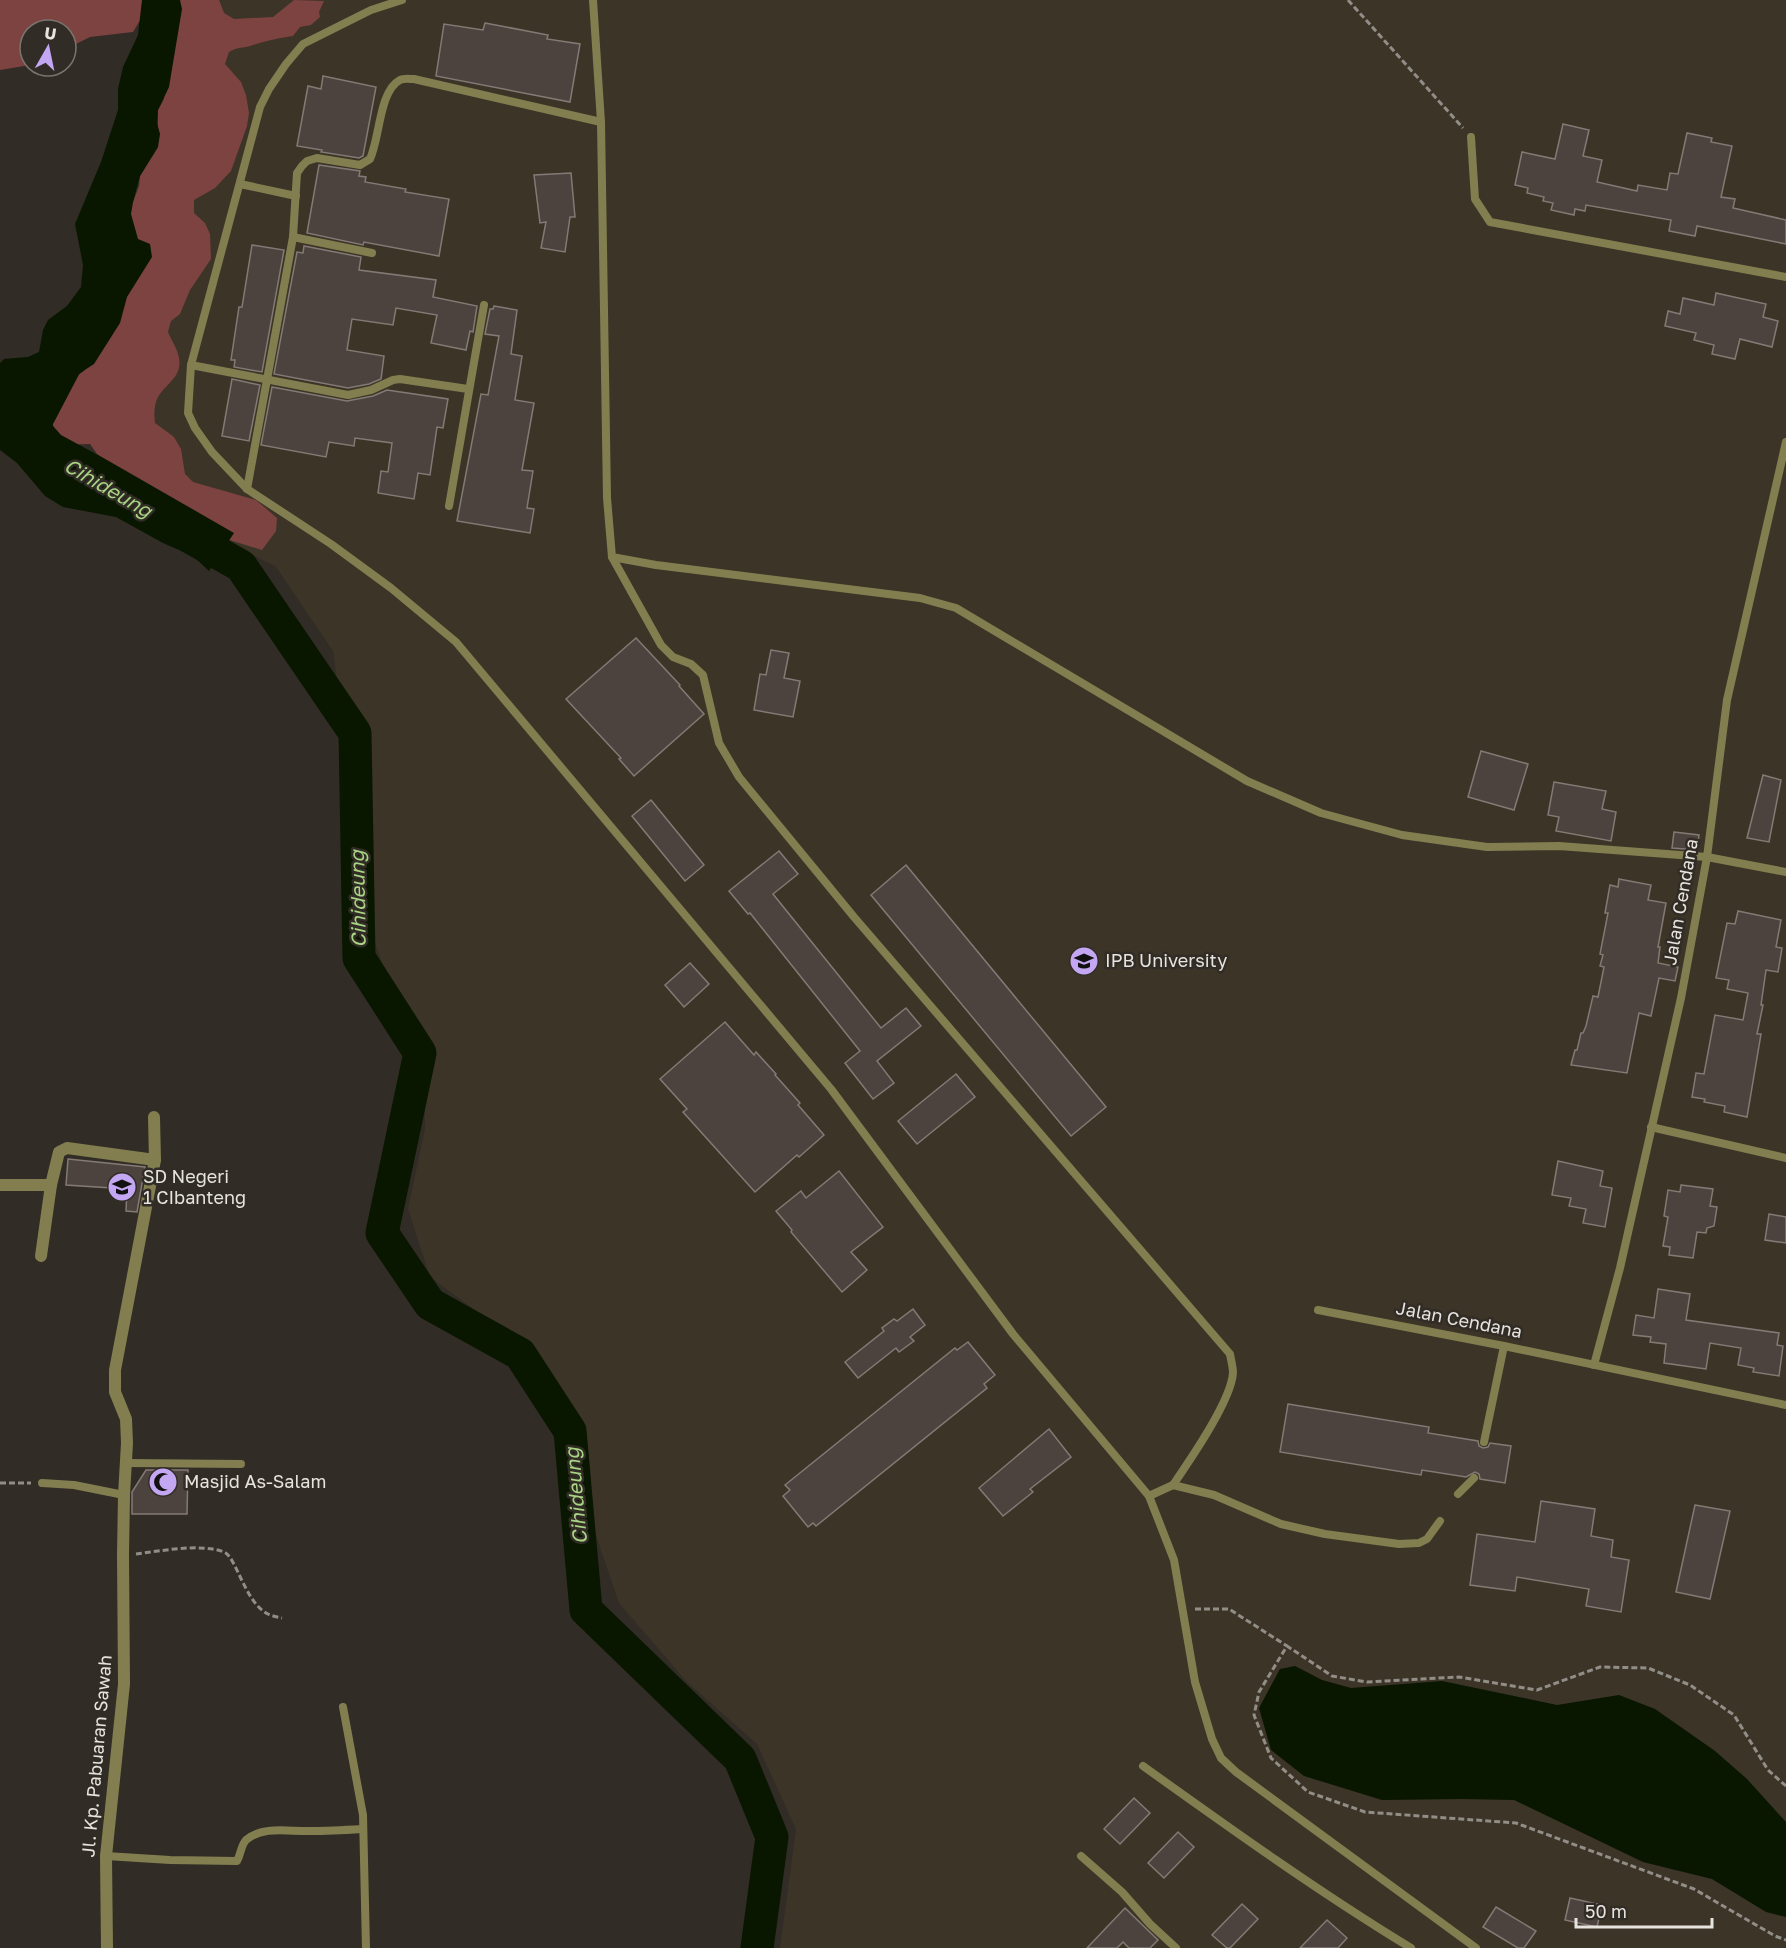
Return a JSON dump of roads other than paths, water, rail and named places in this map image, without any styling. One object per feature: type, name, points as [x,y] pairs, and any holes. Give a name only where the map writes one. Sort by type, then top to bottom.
[{"type":"street","name":"Jl. Kp. Pabuaran Sawah","points":[[107,1948],[106,1856],[124,1684],[124,1495],[128,1443],[126,1419],[116,1392],[115,1370],[155,1160],[154,1117]]},
{"type":"street","points":[[41,1256],[51,1185],[59,1152],[68,1148],[155,1160]]},
{"type":"street","points":[[0,1185],[51,1185]]},
{"type":"lane","points":[[402,0],[371,10],[303,44],[268,89],[260,107],[191,365],[188,413],[195,428],[212,452],[247,489],[392,588],[456,642],[831,1089],[1013,1334],[1149,1496],[1174,1560],[1196,1682],[1212,1739],[1221,1758],[1236,1772],[1476,1948]]},
{"type":"lane","points":[[593,0],[601,122],[607,498],[612,557],[661,645],[674,657],[691,664],[703,675],[719,743],[739,777],[862,926],[1230,1354],[1233,1373],[1227,1396],[1173,1485],[1149,1496]]},
{"type":"lane","points":[[247,489],[293,237],[297,173],[307,161],[317,158],[360,165],[370,159],[387,95],[402,79],[414,79],[601,122]]},
{"type":"lane","points":[[1471,137],[1475,199],[1490,222],[1786,277]]},
{"type":"lane","points":[[240,184],[296,196]]},
{"type":"lane","points":[[293,237],[372,253]]},
{"type":"lane","points":[[449,506],[484,305]]},
{"type":"lane","points":[[191,365],[348,394],[371,390],[400,379],[468,389]]},
{"type":"lane","name":"Jalan Cendana","points":[[1594,1365],[1620,1268],[1681,998],[1707,857],[1727,700],[1786,442]]},
{"type":"lane","points":[[612,557],[656,565],[920,598],[956,608],[1247,781],[1321,813],[1402,835],[1487,847],[1559,846],[1707,857],[1786,872]]},
{"type":"lane","points":[[1651,1127],[1786,1158]]},
{"type":"lane","name":"Jalan Cendana","points":[[1318,1310],[1786,1405]]},
{"type":"lane","points":[[1484,1442],[1504,1346]]},
{"type":"lane","points":[[126,1463],[241,1464]]},
{"type":"lane","points":[[1458,1494],[1474,1478]]},
{"type":"lane","points":[[42,1483],[74,1485],[124,1495]]},
{"type":"lane","points":[[1173,1485],[1214,1494],[1281,1524],[1324,1534],[1399,1544],[1419,1543],[1428,1539],[1440,1521]]},
{"type":"lane","points":[[343,1707],[360,1798],[363,1829],[366,1948]]},
{"type":"lane","points":[[1143,1766],[1280,1864],[1411,1948]]},
{"type":"lane","points":[[106,1856],[237,1861],[243,1842],[261,1833],[363,1829]]},
{"type":"lane","points":[[1082,1856],[1122,1892],[1150,1924],[1176,1948]]},
{"type":"water","points":[[142,0],[180,0],[182,9],[169,87],[158,110],[157,123],[160,134],[158,147],[140,176],[131,214],[138,239],[150,244],[152,257],[127,297],[120,323],[94,364],[74,377],[53,381],[44,388],[49,415],[53,426],[61,435],[234,533],[209,571],[193,556],[163,543],[116,517],[63,507],[45,496],[17,463],[0,450],[0,363],[4,359],[28,357],[39,352],[43,330],[48,320],[67,306],[81,287],[83,265],[75,224],[101,162],[118,110],[118,89],[123,67],[138,35]]},
{"type":"water","points":[[1295,1666],[1322,1680],[1351,1688],[1442,1681],[1557,1705],[1619,1695],[1655,1709],[1715,1751],[1747,1779],[1786,1822],[1786,1917],[1766,1912],[1712,1879],[1643,1862],[1514,1800],[1382,1800],[1304,1776],[1271,1750],[1259,1708],[1280,1669]]},
{"type":"waterway","name":"Cihideung","points":[[26,440],[70,356],[75,340]]},
{"type":"waterway","name":"Cihideung","points":[[181,532],[241,566],[355,733],[359,958],[420,1053],[382,1233],[430,1304],[520,1354],[570,1431],[586,1610],[740,1759],[772,1837],[757,1948]]},
{"type":"place","name":"IPB University","points":[[1084,961]]},
{"type":"place","name":"SD Negeri 1 CIbanteng","points":[[122,1187]]},
{"type":"place","name":"Masjid As-Salam","points":[[163,1482]]}]
